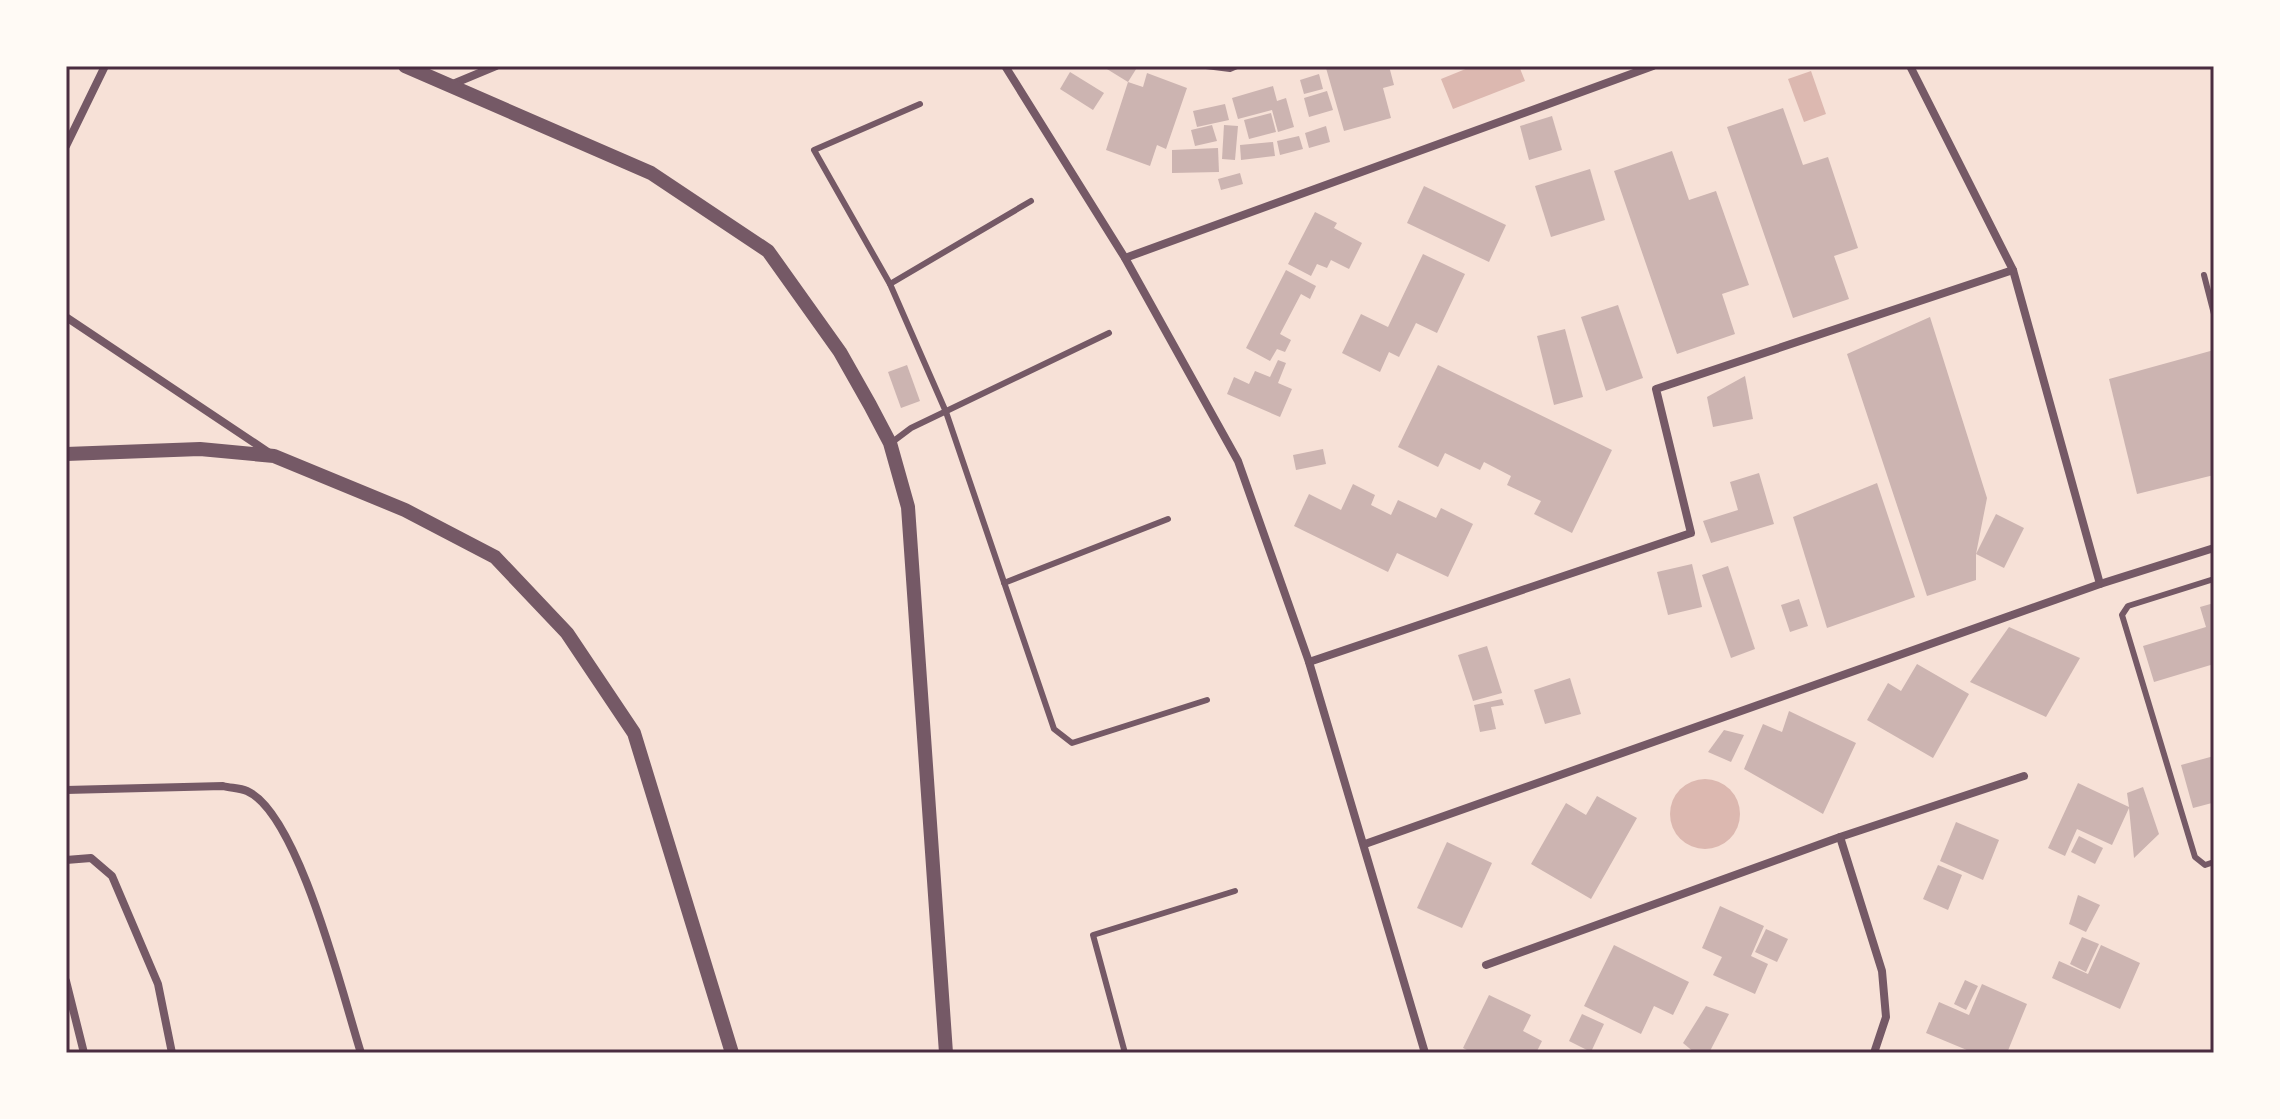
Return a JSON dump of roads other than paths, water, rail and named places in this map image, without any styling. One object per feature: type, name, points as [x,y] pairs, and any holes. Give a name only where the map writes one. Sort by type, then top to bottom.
[{"type":"street","points":[[66,146],[105,66]]},
{"type":"street","points":[[405,66],[651,173],[768,251],[840,352],[890,443],[908,507],[946,1053]]},
{"type":"street","points":[[448,86],[496,66]]},
{"type":"street","points":[[1005,66],[1125,258],[1238,461],[1309,662],[1425,1053]]},
{"type":"street","points":[[1125,258],[1653,66]]},
{"type":"street","points":[[1910,66],[2013,270],[2100,584]]},
{"type":"street","points":[[1309,662],[1691,533],[1656,389],[2013,270]]},
{"type":"street","points":[[66,317],[274,456],[405,510],[495,557],[567,633],[634,733],[732,1053]]},
{"type":"street","points":[[66,454],[200,449],[274,456]]},
{"type":"street","points":[[1365,844],[2100,584],[2214,548]]},
{"type":"street","points":[[1486,965],[1840,837],[2024,776]]},
{"type":"street","points":[[66,790],[223,786],[248,791],[268,808],[298,859],[361,1053]]},
{"type":"street","points":[[1840,837],[1882,971],[1886,1017],[1874,1053]]},
{"type":"street","points":[[66,860],[91,858],[112,876],[158,984],[172,1053]]},
{"type":"street","points":[[66,981],[84,1053]]},
{"type":"lane","points":[[1206,66],[1230,69],[1237,66]]},
{"type":"lane","points":[[920,104],[814,150],[890,284],[946,412],[1054,729],[1072,743],[1207,700]]},
{"type":"lane","points":[[890,284],[1031,201]]},
{"type":"lane","points":[[2204,275],[2214,314]]},
{"type":"lane","points":[[890,443],[946,412],[1109,333]]},
{"type":"lane","points":[[1004,583],[1168,519]]},
{"type":"lane","points":[[2214,579],[2128,606],[2122,615],[2195,857],[2205,865],[2214,862]]},
{"type":"lane","points":[[1125,1053],[1093,935],[1235,891]]}]
